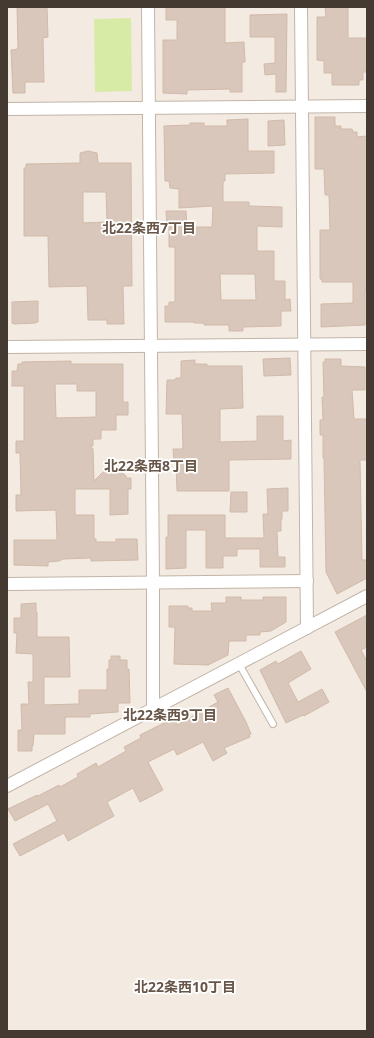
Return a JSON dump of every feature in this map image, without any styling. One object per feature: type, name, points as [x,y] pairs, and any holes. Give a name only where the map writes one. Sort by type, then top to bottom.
[{"type":"street","points":[[148,7],[153,708]]},
{"type":"street","points":[[301,7],[308,628]]},
{"type":"street","points":[[7,109],[367,106]]},
{"type":"street","points":[[7,347],[367,344]]},
{"type":"street","points":[[7,584],[307,582]]},
{"type":"street","points":[[7,786],[367,596]]},
{"type":"lane","points":[[239,664],[272,724]]},
{"type":"green space","points":[[131,18],[132,91],[95,92],[94,19]]},
{"type":"building","points":[[17,7],[47,7],[48,37],[43,38],[44,82],[25,82],[25,93],[13,93],[11,50],[18,49]]},
{"type":"building","points":[[166,7],[225,7],[225,43],[244,42],[245,62],[242,62],[242,92],[230,92],[230,89],[187,90],[187,94],[163,93],[163,40],[177,40],[177,20],[166,20]]},
{"type":"building","points":[[325,7],[348,7],[348,38],[367,38],[367,72],[363,72],[363,80],[359,80],[359,85],[332,85],[332,73],[324,73],[324,61],[317,60],[317,17],[326,17]]},
{"type":"building","points":[[287,14],[286,92],[276,92],[276,74],[265,75],[264,64],[275,63],[275,37],[250,37],[250,15]]},
{"type":"building","points":[[315,117],[335,117],[335,126],[341,126],[341,129],[352,129],[353,132],[357,132],[357,137],[367,136],[367,291],[365,291],[365,325],[321,327],[321,304],[353,303],[353,282],[322,282],[322,279],[320,279],[320,230],[330,230],[329,195],[325,195],[324,169],[315,169]]},
{"type":"building","points":[[248,119],[248,151],[274,151],[274,173],[225,174],[225,181],[223,181],[223,202],[249,202],[249,206],[282,207],[282,227],[257,226],[257,251],[274,251],[274,281],[285,281],[285,300],[290,299],[291,311],[281,311],[281,326],[243,327],[243,331],[229,331],[229,325],[204,325],[204,323],[194,322],[165,322],[165,306],[169,306],[169,302],[175,302],[175,247],[169,247],[169,226],[167,226],[166,211],[186,211],[187,227],[212,227],[213,206],[179,208],[179,189],[170,188],[169,181],[165,181],[164,126],[204,123],[204,126],[227,126],[227,120]],"holes":[[[220,274],[255,274],[256,300],[221,300]]]},
{"type":"building","points":[[284,120],[285,145],[268,146],[268,121]]},
{"type":"building","points":[[88,151],[97,153],[98,163],[131,163],[132,286],[123,286],[124,324],[107,324],[107,320],[88,320],[87,286],[49,287],[48,236],[24,236],[24,168],[26,168],[26,164],[80,163],[80,153]],"holes":[[[83,192],[106,192],[107,222],[83,223]]]},
{"type":"building","points":[[38,301],[38,322],[12,323],[12,302]]},
{"type":"building","points":[[290,358],[291,375],[264,376],[263,359]]},
{"type":"building","points":[[325,359],[341,359],[341,366],[365,367],[365,390],[352,390],[354,419],[367,419],[367,460],[360,460],[362,560],[367,560],[367,578],[337,594],[326,572],[323,435],[320,435],[320,420],[323,420],[323,362],[325,362]]},
{"type":"building","points":[[195,360],[195,364],[207,364],[207,366],[242,366],[243,408],[220,409],[220,442],[257,441],[257,416],[283,416],[283,441],[291,440],[291,459],[229,460],[229,491],[177,491],[176,463],[174,463],[173,449],[183,449],[182,414],[166,414],[167,380],[181,378],[181,361]]},
{"type":"building","points":[[71,361],[71,364],[123,364],[123,402],[128,402],[128,415],[116,415],[116,430],[101,430],[101,439],[93,439],[93,446],[90,446],[93,449],[94,481],[106,469],[109,472],[112,469],[115,472],[118,469],[126,476],[126,478],[131,478],[131,489],[128,489],[128,514],[110,515],[110,489],[75,489],[75,515],[94,515],[94,539],[96,539],[96,542],[116,542],[116,539],[137,539],[138,560],[91,561],[91,558],[63,559],[48,562],[48,566],[14,565],[14,540],[57,540],[56,510],[16,511],[16,495],[21,495],[20,453],[16,453],[16,441],[24,441],[24,386],[12,386],[12,371],[17,371],[18,364],[22,364],[22,362]],"holes":[[[55,384],[77,384],[77,391],[96,391],[96,417],[56,418]]]},
{"type":"building","points":[[288,488],[288,511],[282,511],[281,531],[277,531],[278,557],[285,557],[285,567],[260,567],[260,549],[237,549],[237,556],[223,556],[223,568],[206,568],[206,530],[186,530],[186,568],[166,569],[168,515],[225,515],[225,538],[264,538],[263,514],[268,514],[267,489]]},
{"type":"building","points":[[231,492],[247,492],[247,512],[230,512]]},
{"type":"building","points":[[226,597],[241,597],[241,600],[263,600],[263,597],[286,597],[286,622],[271,631],[260,632],[260,635],[246,635],[246,641],[229,641],[228,655],[208,665],[174,664],[175,627],[169,627],[169,606],[188,606],[188,608],[192,608],[192,611],[212,611],[211,603],[226,603]]},
{"type":"building","points":[[36,603],[37,637],[69,637],[70,677],[44,677],[44,705],[79,704],[79,690],[107,690],[107,669],[109,669],[109,660],[111,660],[111,656],[120,656],[120,660],[127,660],[127,669],[129,669],[130,703],[118,703],[118,712],[90,714],[90,717],[65,717],[65,734],[34,734],[32,751],[18,751],[18,730],[22,730],[21,704],[29,704],[28,682],[33,682],[33,654],[16,653],[17,633],[14,633],[14,618],[21,618],[21,604]]},
{"type":"building","points":[[367,615],[367,647],[361,650],[367,661],[367,692],[335,632]]},
{"type":"building","points":[[301,651],[311,669],[288,683],[298,702],[322,689],[329,702],[304,716],[303,715],[286,723],[260,670],[276,661],[278,664]]},
{"type":"building","points":[[228,688],[246,722],[251,734],[249,735],[250,737],[224,748],[227,753],[213,761],[203,742],[177,755],[174,749],[148,762],[163,790],[140,802],[133,788],[107,802],[114,816],[68,841],[64,833],[20,856],[13,844],[57,821],[48,804],[15,821],[8,809],[59,785],[60,787],[78,777],[77,774],[96,763],[98,767],[126,751],[124,747],[141,738],[140,735],[174,718],[177,725],[218,702],[214,695]]},
{"type":"district","name":"北22条西7丁目","points":[[149,228]]},
{"type":"district","name":"北22条西8丁目","points":[[151,466]]},
{"type":"district","name":"北22条西9丁目","points":[[170,715]]},
{"type":"district","name":"北22条西10丁目","points":[[185,987]]}]
